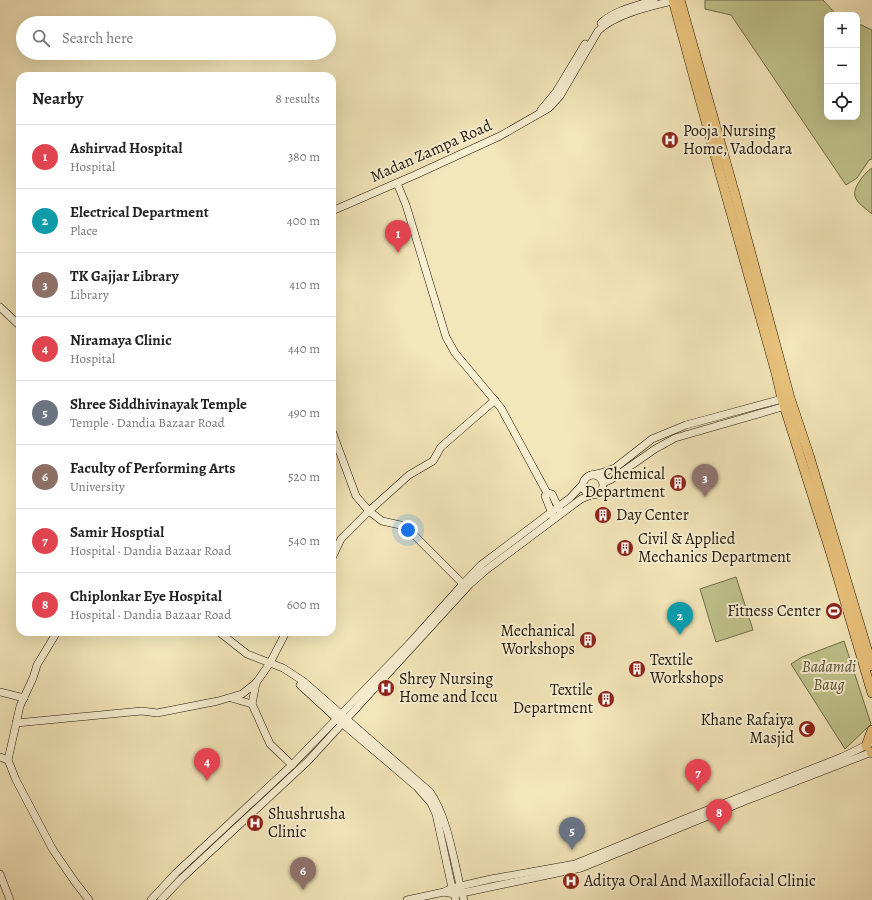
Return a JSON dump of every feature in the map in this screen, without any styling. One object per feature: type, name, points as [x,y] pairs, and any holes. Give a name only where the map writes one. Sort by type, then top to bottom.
[{"type":"highway","points":[[676,0],[723,184],[776,373],[809,455],[872,666]]},
{"type":"highway","points":[[787,401],[872,693]]},
{"type":"highway","points":[[871,749],[872,730]]},
{"type":"main road","name":"Madan Zampa Road","points":[[336,208],[397,183],[500,136],[549,108],[560,96],[594,29],[604,20],[625,9],[654,0]]},
{"type":"main road","name":"Madan Zampa Road","points":[[572,72],[598,31],[603,26],[640,10],[676,0]]},
{"type":"main road","points":[[397,183],[405,204],[446,337],[455,353],[501,408],[547,493],[545,496],[553,516]]},
{"type":"main road","points":[[0,307],[16,322]]},
{"type":"main road","points":[[336,550],[342,539],[369,511],[409,475],[433,461],[441,447],[495,400]]},
{"type":"main road","points":[[151,900],[176,873],[341,720],[470,584],[553,516],[558,507],[570,498],[582,485],[584,479],[591,474],[601,473],[615,468],[652,439],[686,425],[787,401]]},
{"type":"main road","points":[[603,483],[612,479],[655,449],[675,438],[787,401]]},
{"type":"main road","points":[[336,442],[356,496],[369,511],[382,521],[405,526],[463,584]]},
{"type":"main road","points":[[161,900],[305,763],[341,720],[463,584],[481,566],[553,516],[562,514],[581,499],[600,492],[603,487],[603,483],[598,476],[591,474]]},
{"type":"main road","points":[[582,485],[584,490],[591,495]]},
{"type":"main road","points":[[547,493],[552,494],[562,514]]},
{"type":"main road","points":[[55,636],[37,665],[20,706],[8,760],[16,780],[53,850],[89,900]]},
{"type":"main road","points":[[224,636],[247,654],[283,668],[293,676],[303,681],[341,720],[422,784],[435,800],[447,832],[458,894]]},
{"type":"main road","points":[[16,723],[142,711],[157,713],[242,694],[256,683],[270,663],[284,636]]},
{"type":"main road","points":[[256,683],[252,704],[270,744],[290,766],[294,774]]},
{"type":"main road","points":[[0,692],[24,698]]},
{"type":"main road","points":[[229,698],[252,704]]},
{"type":"main road","points":[[407,900],[444,892],[458,894],[491,879],[575,864],[687,818],[871,749]]},
{"type":"main road","points":[[0,757],[8,760]]},
{"type":"main road","points":[[299,758],[305,763]]},
{"type":"main road","points":[[0,874],[10,900]]},
{"type":"green space","points":[[705,0],[823,0],[834,12],[824,12],[824,120],[860,120],[860,24],[872,30],[872,159],[869,160],[857,178],[846,185],[731,15],[705,9]]},
{"type":"green space","points":[[872,168],[872,214],[860,204],[855,197],[855,192],[866,172]]},
{"type":"green space","points":[[736,577],[753,630],[716,642],[700,589]]},
{"type":"green space","name":"Badamdi Baug","points":[[844,641],[871,724],[845,749],[791,664],[802,657]]},
{"type":"place","name":"Pooja Nursing Home, Vadodara","points":[[670,140]]},
{"type":"place","name":"Ashirvad Hospital","points":[[398,253]]},
{"type":"place","name":"Chemical Department","points":[[678,483]]},
{"type":"place","name":"TK Gajjar Library","points":[[705,497]]},
{"type":"place","name":"Day Center","points":[[603,515]]},
{"type":"place","name":"Civil & Applied Mechanics Department","points":[[625,548]]},
{"type":"place","name":"Fitness Center","points":[[834,611]]},
{"type":"place","name":"Electrical Department","points":[[680,635]]},
{"type":"place","name":"Mechanical Workshops","points":[[588,640]]},
{"type":"place","name":"Textile Workshops","points":[[637,669]]},
{"type":"place","name":"Shrey Nursing Home and Iccu","points":[[386,688]]},
{"type":"place","name":"Textile Department","points":[[606,699]]},
{"type":"place","name":"Khane Rafaiya Masjid","points":[[807,729]]},
{"type":"place","name":"Niramaya Clinic","points":[[207,781]]},
{"type":"place","name":"Samir Hosptial","points":[[698,792]]},
{"type":"place","name":"Shushrusha Clinic","points":[[255,823]]},
{"type":"place","name":"Chiplonkar Eye Hospital","points":[[719,832]]},
{"type":"place","name":"Shree Siddhivinayak Temple","points":[[572,850]]},
{"type":"place","name":"Aditya Oral And Maxillofacial Clinic","points":[[571,881]]},
{"type":"place","name":"Faculty of Performing Arts","points":[[303,890]]}]
